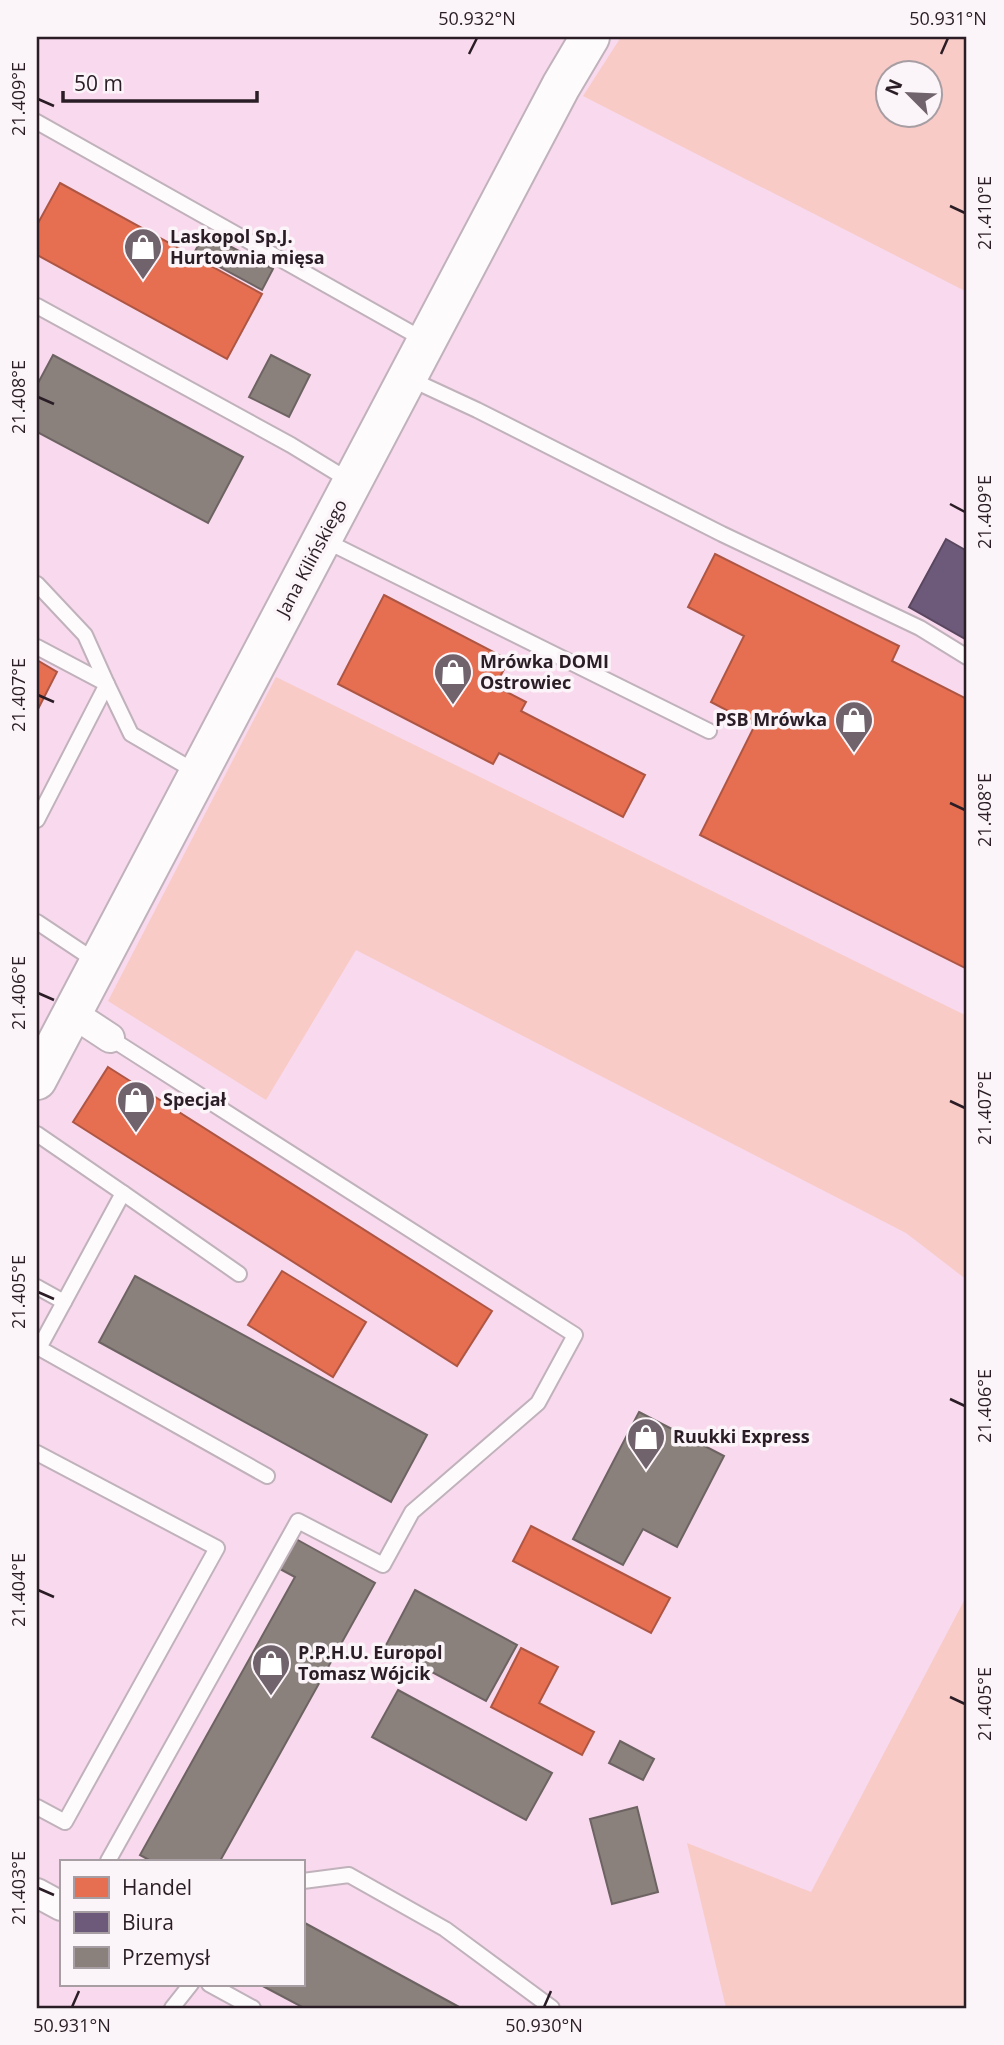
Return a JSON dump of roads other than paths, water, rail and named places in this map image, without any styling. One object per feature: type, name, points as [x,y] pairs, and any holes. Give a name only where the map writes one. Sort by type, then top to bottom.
[{"type":"street","name":"Jana Kilińskiego","points":[[38,1073],[200,774],[561,86],[590,37]]},
{"type":"street","points":[[72,1013],[110,1038]]},
{"type":"street","points":[[37,1893],[60,1905]]},
{"type":"lane","points":[[37,122],[427,342]]},
{"type":"lane","points":[[37,306],[291,445],[352,482]]},
{"type":"lane","points":[[407,378],[477,410],[722,534],[920,628],[967,657]]},
{"type":"lane","points":[[323,539],[709,731]]},
{"type":"lane","points":[[37,584],[85,635],[131,733],[200,774]]},
{"type":"lane","points":[[37,647],[107,684]]},
{"type":"lane","points":[[37,820],[107,684]]},
{"type":"lane","points":[[37,922],[99,962]]},
{"type":"lane","points":[[108,1860],[298,1521],[383,1564],[412,1512],[538,1402],[575,1335],[110,1038]]},
{"type":"lane","points":[[37,1134],[239,1275]]},
{"type":"lane","points":[[124,1193],[39,1348],[267,1476]]},
{"type":"lane","points":[[37,1287],[64,1303]]},
{"type":"lane","points":[[37,1453],[217,1548],[65,1822],[37,1807]]},
{"type":"lane","points":[[304,1881],[349,1875],[445,1929],[552,2008]]},
{"type":"lane","points":[[172,2008],[189,1986]]},
{"type":"lane","points":[[213,1986],[253,2008]]},
{"type":"place","name":"Laskopol Sp.J. Hurtownia mięsa","points":[[143,281]]},
{"type":"place","name":"Mrówka DOMI Ostrowiec","points":[[453,706]]},
{"type":"place","name":"PSB Mrówka","points":[[854,754]]},
{"type":"place","name":"Specjał","points":[[136,1134]]},
{"type":"place","name":"Ruukki Express","points":[[646,1471]]},
{"type":"place","name":"P.P.H.U. Europol Tomasz Wójcik","points":[[271,1697]]}]
